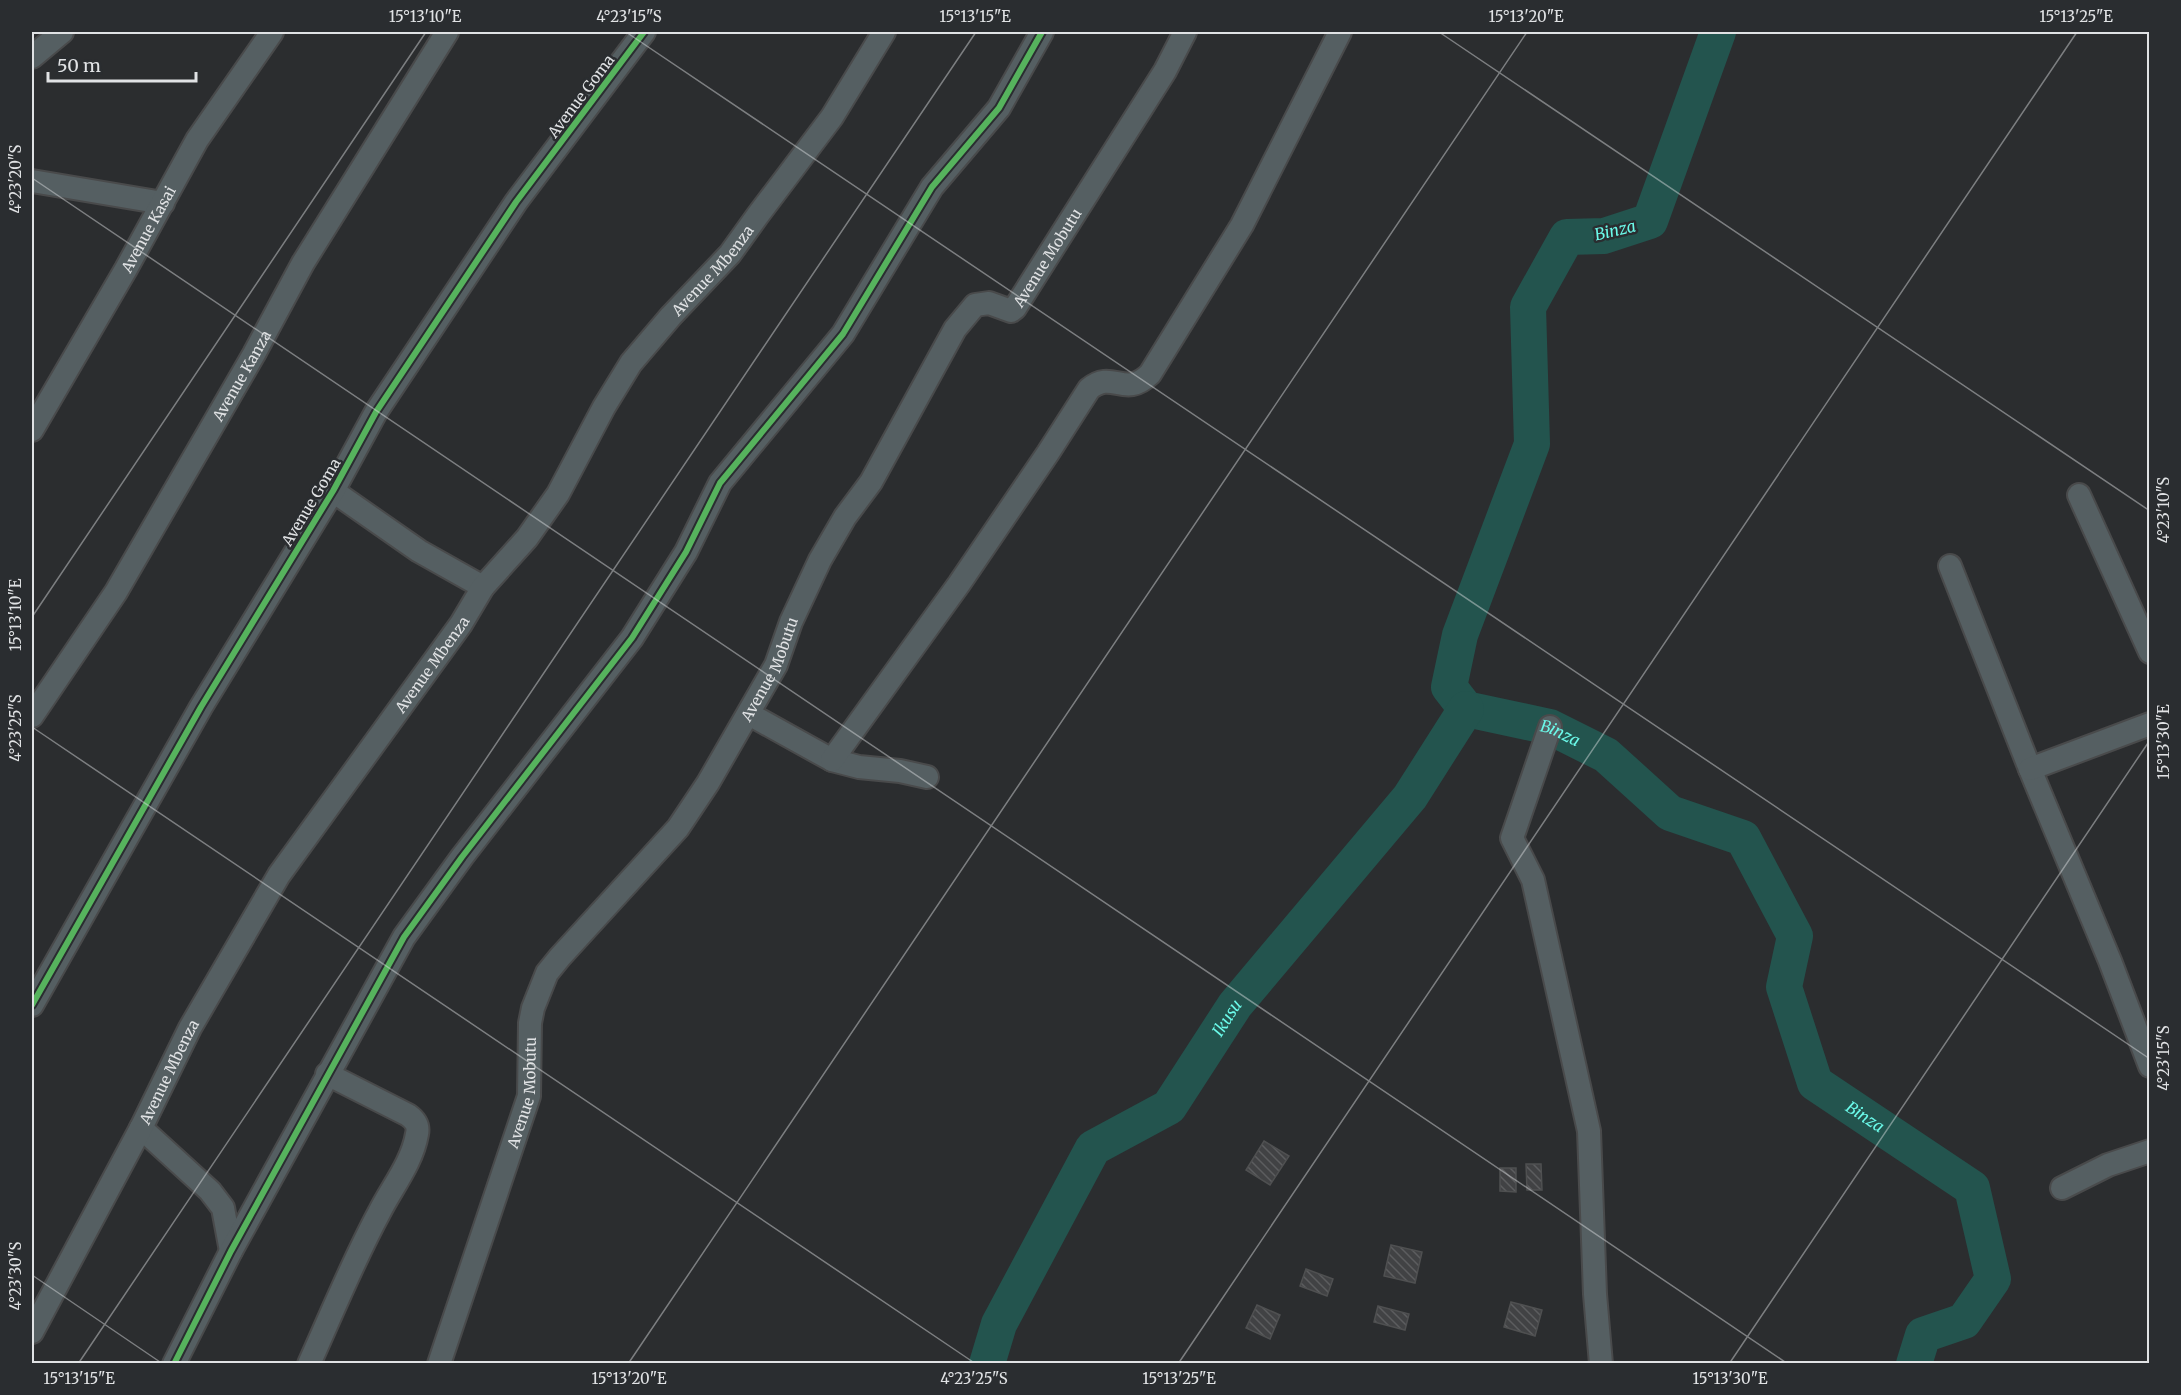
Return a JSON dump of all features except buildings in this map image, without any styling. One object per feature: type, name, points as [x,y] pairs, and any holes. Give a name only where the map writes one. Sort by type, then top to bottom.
[{"type":"street","points":[[32,57],[62,32]]},
{"type":"street","name":"Avenue Kasai","points":[[32,430],[197,140],[272,32]]},
{"type":"street","name":"Avenue Kanza","points":[[32,716],[116,592],[254,354],[303,263],[447,32]]},
{"type":"street","name":"Avenue Goma","points":[[32,1005],[201,707],[333,491],[376,412],[516,202],[644,32]]},
{"type":"street","name":"Avenue Mbenza","points":[[32,1332],[141,1128],[190,1028],[279,875],[461,624],[483,587],[527,538],[558,494],[604,407],[631,363],[671,316],[730,254],[832,117],[884,32]]},
{"type":"street","points":[[174,1364],[231,1251],[404,937],[462,856],[632,638],[686,552],[720,483],[843,334],[932,187],[999,108],[1042,32]]},
{"type":"street","name":"Avenue Mobutu","points":[[439,1364],[529,1096],[530,1023],[538,991],[547,973],[678,828],[749,714],[776,665],[791,622],[820,560],[845,517],[872,482],[938,356],[955,329],[975,305],[990,303],[1011,311],[1015,308],[1166,71],[1185,32]]},
{"type":"street","points":[[832,760],[959,584],[1089,389],[1097,382],[1107,381],[1130,386],[1141,383],[1150,374],[1242,225],[1340,32]]},
{"type":"street","points":[[32,181],[163,202]]},
{"type":"street","points":[[333,491],[419,551],[483,587]]},
{"type":"street","points":[[2079,495],[2150,652]]},
{"type":"street","points":[[1950,566],[2030,769],[2110,961],[2150,1066]]},
{"type":"street","points":[[749,714],[832,760],[859,767],[900,771],[927,777]]},
{"type":"street","points":[[2030,769],[2150,724]]},
{"type":"street","points":[[1550,727],[1512,838],[1533,880],[1589,1131],[1595,1294],[1601,1364]]},
{"type":"street","points":[[309,1364],[378,1213],[405,1167],[417,1137],[418,1128],[415,1120],[408,1115],[327,1074]]},
{"type":"street","points":[[141,1128],[210,1191],[223,1208],[231,1251]]},
{"type":"street","points":[[2062,1188],[2109,1165],[2150,1151]]},
{"type":"waterway","name":"Binza","points":[[1718,32],[1650,221],[1604,236],[1567,237],[1528,307],[1532,444],[1460,635],[1449,687],[1466,709],[1550,727],[1606,755],[1670,813],[1743,838],[1795,936],[1784,987],[1815,1083],[1972,1188],[1993,1279],[1964,1321],[1923,1335],[1914,1364]]},
{"type":"waterway","name":"Ikusu","points":[[987,1364],[999,1324],[1093,1148],[1169,1107],[1235,1005],[1410,797],[1466,709]]},
{"type":"cycle path","points":[[32,1005],[201,707],[333,491],[376,412],[516,202],[644,32]]},
{"type":"cycle path","points":[[174,1364],[231,1251],[404,937],[462,857],[632,638],[686,552],[720,483],[843,334],[932,187],[999,108],[1042,32]]}]
